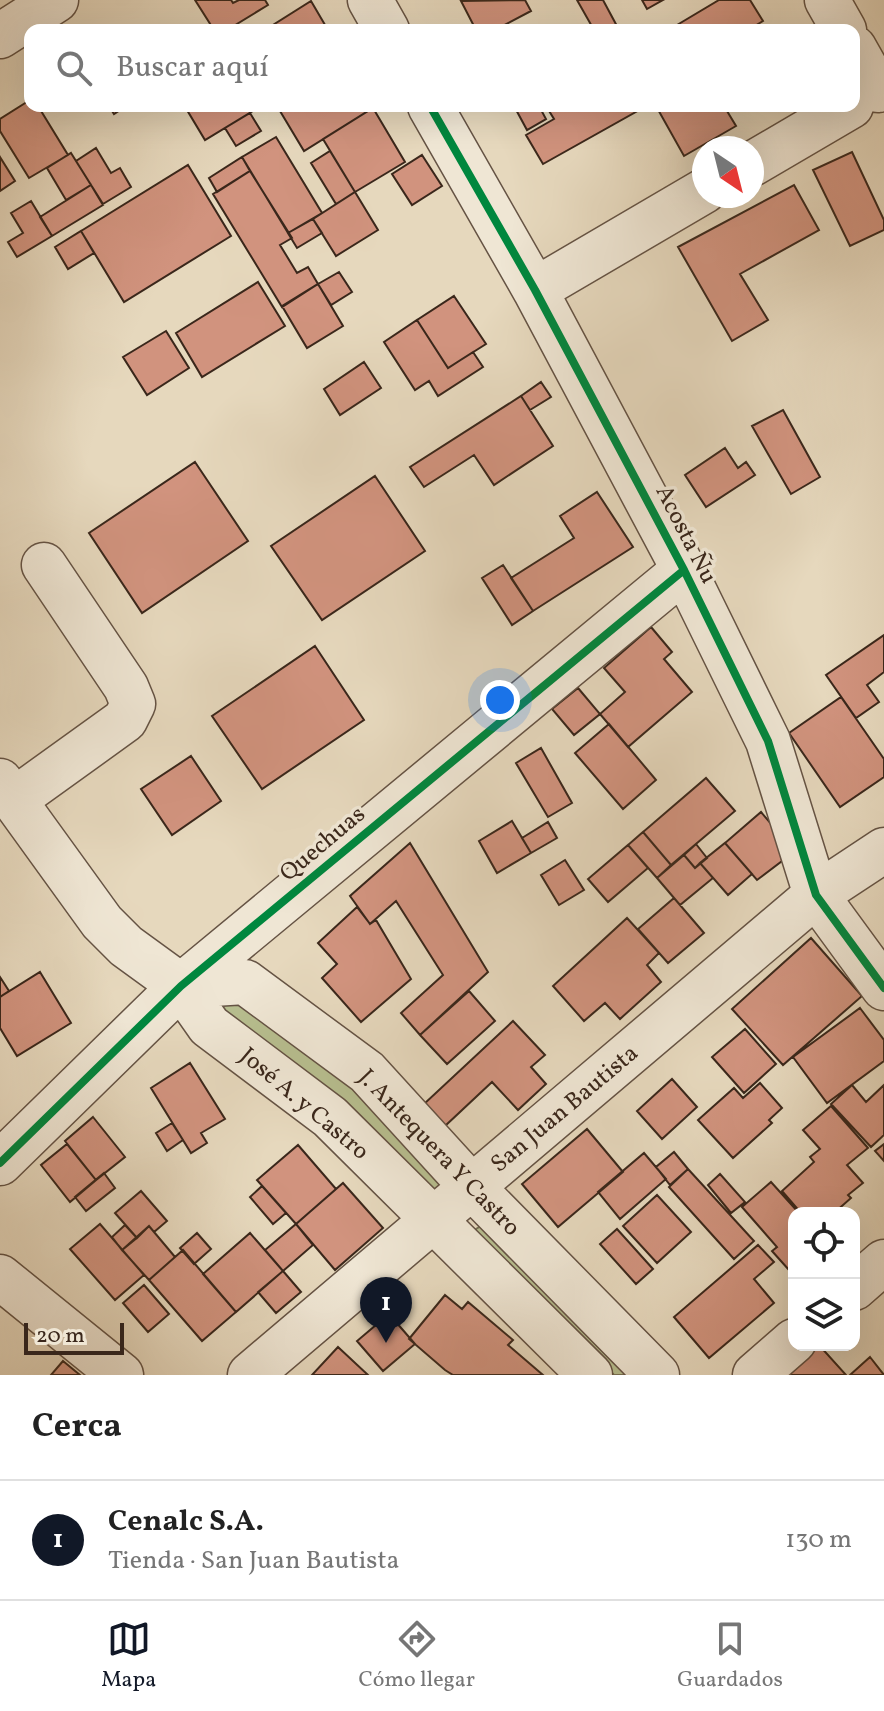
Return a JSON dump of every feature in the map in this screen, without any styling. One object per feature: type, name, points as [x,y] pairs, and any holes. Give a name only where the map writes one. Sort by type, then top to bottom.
[{"type":"street","points":[[0,36],[56,0]]},
{"type":"street","points":[[370,0],[384,24]]},
{"type":"street","points":[[827,0],[841,24]]},
{"type":"street","points":[[860,71],[867,97]]},
{"type":"street","name":"Acosta Ñu","points":[[433,112],[535,290],[684,570],[768,741],[816,895],[884,988]]},
{"type":"street","points":[[764,157],[841,112]]},
{"type":"street","points":[[535,290],[692,198]]},
{"type":"street","points":[[44,565],[126,687],[133,704],[125,720],[7,790],[102,922],[126,946],[181,986]]},
{"type":"street","name":"Quechuas","points":[[0,1163],[181,986],[684,570]]},
{"type":"street","name":"San Juan Bautista","points":[[250,1375],[816,895],[884,850]]},
{"type":"street","name":"J. Antequera Y Castro","points":[[181,986],[245,982],[367,1072],[471,1186],[657,1375]]},
{"type":"street","name":"José A. y Castro","points":[[181,986],[209,1026],[330,1117],[433,1217]]},
{"type":"street","name":"J. Antequera Y Castro","points":[[433,1217],[590,1375]]},
{"type":"street","points":[[860,1283],[884,1262]]},
{"type":"street","points":[[0,1277],[121,1375]]},
{"type":"street","points":[[755,1375],[788,1346]]},
{"type":"green space","points":[[221,1000],[241,1001],[362,1081],[449,1188],[444,1200],[214,1008]]},
{"type":"green space","points":[[481,1226],[632,1375],[614,1375],[476,1236],[476,1229]]},
{"type":"building","points":[[195,0],[231,0],[233,3],[239,0],[265,0],[268,5],[237,24],[210,24]]},
{"type":"building","points":[[525,0],[531,11],[506,24],[473,24],[461,1]]},
{"type":"building","points":[[577,0],[603,0],[616,24],[591,24]]},
{"type":"building","points":[[642,0],[663,0],[647,9]]},
{"type":"building","points":[[719,0],[750,0],[763,21],[758,24],[679,24]]},
{"type":"building","points":[[311,1],[324,24],[275,24]]},
{"type":"building","points":[[24,104],[24,112],[42,112],[68,155],[29,178],[0,131],[0,119]]},
{"type":"building","points":[[188,112],[251,112],[205,140]]},
{"type":"building","points":[[281,112],[367,112],[304,151]]},
{"type":"building","points":[[367,112],[375,112],[405,162],[355,192],[323,139]]},
{"type":"building","points":[[517,112],[542,112],[546,119],[527,130]]},
{"type":"building","points":[[550,112],[636,112],[543,164],[526,135],[554,119]]},
{"type":"building","points":[[659,112],[728,112],[736,126],[719,136],[692,136],[692,151],[684,156]]},
{"type":"building","points":[[250,113],[261,131],[236,146],[225,128]]},
{"type":"building","points":[[276,137],[322,213],[288,233],[242,157]]},
{"type":"building","points":[[96,148],[111,173],[120,168],[131,187],[103,204],[76,161]]},
{"type":"building","points":[[330,151],[355,192],[336,204],[311,163]]},
{"type":"building","points":[[852,152],[884,220],[884,230],[850,246],[813,170]]},
{"type":"building","points":[[71,153],[91,185],[66,200],[47,168]]},
{"type":"building","points":[[422,155],[442,186],[412,205],[392,174]]},
{"type":"building","points":[[0,157],[15,181],[0,191]]},
{"type":"building","points":[[242,157],[250,171],[217,192],[209,178]]},
{"type":"building","points":[[188,165],[231,236],[124,302],[81,231]]},
{"type":"building","points":[[250,171],[292,238],[280,245],[297,273],[308,267],[318,284],[282,307],[213,194]]},
{"type":"building","points":[[91,185],[103,205],[52,236],[40,217]]},
{"type":"building","points":[[794,185],[819,230],[740,274],[768,320],[732,341],[678,247],[751,208],[764,208],[764,201]]},
{"type":"building","points":[[355,192],[378,230],[336,256],[313,219]]},
{"type":"building","points":[[31,201],[52,236],[17,257],[8,242],[23,233],[11,213]]},
{"type":"building","points":[[313,219],[322,233],[297,248],[288,233]]},
{"type":"building","points":[[81,231],[94,253],[68,269],[55,247]]},
{"type":"building","points":[[339,272],[352,292],[331,305],[318,284]]},
{"type":"building","points":[[258,282],[285,326],[202,377],[176,333]]},
{"type":"building","points":[[318,284],[343,326],[307,348],[282,306]]},
{"type":"building","points":[[454,296],[486,344],[448,368],[417,320]]},
{"type":"building","points":[[417,320],[448,368],[473,352],[483,367],[438,396],[429,381],[415,390],[384,342]]},
{"type":"building","points":[[166,331],[189,368],[147,395],[123,357]]},
{"type":"building","points":[[364,362],[381,388],[340,415],[324,389]]},
{"type":"building","points":[[541,382],[551,397],[530,410],[521,396]]},
{"type":"building","points":[[521,396],[553,446],[494,485],[474,455],[424,487],[410,467]]},
{"type":"building","points":[[783,410],[820,477],[791,494],[752,426]]},
{"type":"building","points":[[725,448],[738,468],[746,462],[755,475],[706,507],[685,475]]},
{"type":"building","points":[[195,462],[248,541],[142,613],[89,533]]},
{"type":"building","points":[[375,476],[425,551],[322,620],[271,546]]},
{"type":"building","points":[[597,492],[633,547],[533,611],[511,578],[574,538],[560,516]]},
{"type":"building","points":[[503,565],[533,611],[512,625],[482,578]]},
{"type":"building","points":[[651,627],[672,652],[664,659],[692,692],[628,747],[600,714],[625,692],[604,668]]},
{"type":"building","points":[[884,635],[884,672],[867,685],[879,702],[856,718],[826,675]]},
{"type":"building","points":[[315,646],[364,720],[262,789],[212,716]]},
{"type":"building","points":[[578,688],[600,714],[574,735],[552,709]]},
{"type":"building","points":[[841,697],[884,759],[884,777],[840,807],[789,733]]},
{"type":"building","points":[[609,724],[656,780],[623,809],[575,753]]},
{"type":"building","points":[[541,748],[572,803],[548,817],[516,763]]},
{"type":"building","points":[[191,756],[221,801],[172,835],[141,789]]},
{"type":"building","points":[[706,778],[735,811],[671,865],[643,832]]},
{"type":"building","points":[[761,812],[778,832],[782,861],[757,880],[725,843]]},
{"type":"building","points":[[512,821],[531,853],[497,873],[479,841]]},
{"type":"building","points":[[548,822],[557,838],[531,853],[522,838]]},
{"type":"building","points":[[643,832],[671,865],[657,878],[628,845]]},
{"type":"building","points":[[410,843],[488,972],[420,1035],[401,1013],[443,975],[396,901],[370,924],[350,896]]},
{"type":"building","points":[[725,843],[752,874],[728,895],[700,863]]},
{"type":"building","points":[[696,844],[707,858],[695,868],[684,855]]},
{"type":"building","points":[[628,845],[648,868],[608,902],[588,879]]},
{"type":"building","points":[[684,855],[695,868],[700,863],[713,878],[680,905],[657,878]]},
{"type":"building","points":[[565,860],[584,890],[559,905],[541,875]]},
{"type":"building","points":[[674,898],[704,933],[668,963],[638,929]]},
{"type":"building","points":[[357,907],[370,924],[376,920],[411,979],[361,1022],[322,978],[337,964],[318,943]]},
{"type":"building","points":[[627,918],[659,953],[647,965],[661,982],[620,1019],[605,1003],[584,1021],[553,986]]},
{"type":"building","points":[[811,938],[862,996],[783,1065],[732,1009]]},
{"type":"building","points":[[40,972],[71,1023],[17,1056],[0,1028],[0,997]]},
{"type":"building","points":[[0,977],[9,991],[0,997]]},
{"type":"building","points":[[469,991],[495,1021],[447,1064],[420,1035]]},
{"type":"building","points":[[860,1008],[884,1040],[884,1061],[827,1103],[793,1057]]},
{"type":"building","points":[[513,1021],[545,1055],[531,1067],[546,1084],[518,1110],[492,1082],[445,1126],[424,1104]]},
{"type":"building","points":[[745,1029],[776,1064],[744,1093],[712,1057]]},
{"type":"building","points":[[190,1063],[225,1119],[201,1133],[207,1143],[191,1153],[151,1088]]},
{"type":"building","points":[[672,1079],[697,1107],[662,1139],[637,1111]]},
{"type":"building","points":[[760,1083],[782,1108],[769,1120],[772,1123],[733,1158],[698,1120],[734,1088],[743,1098]]},
{"type":"building","points":[[852,1085],[866,1102],[884,1085],[884,1135],[871,1147],[831,1104]]},
{"type":"building","points":[[831,1106],[868,1148],[847,1165],[863,1183],[848,1195],[851,1198],[841,1207],[796,1207],[782,1191],[814,1162],[810,1157],[820,1149],[803,1130]]},
{"type":"building","points":[[93,1117],[125,1157],[96,1180],[65,1141]]},
{"type":"building","points":[[172,1123],[183,1140],[167,1151],[156,1133]]},
{"type":"building","points":[[587,1129],[623,1172],[558,1227],[522,1184]]},
{"type":"building","points":[[67,1144],[96,1180],[70,1202],[41,1165]]},
{"type":"building","points":[[884,1144],[884,1161],[875,1151]]},
{"type":"building","points":[[298,1145],[336,1189],[296,1224],[257,1180]]},
{"type":"building","points":[[674,1152],[688,1169],[670,1185],[656,1167]]},
{"type":"building","points":[[644,1153],[666,1179],[620,1219],[598,1192]]},
{"type":"building","points":[[688,1169],[754,1241],[734,1259],[669,1187]]},
{"type":"building","points":[[104,1173],[115,1188],[86,1211],[75,1197]]},
{"type":"building","points":[[720,1174],[745,1202],[731,1213],[708,1185]]},
{"type":"building","points":[[771,1182],[794,1207],[788,1207],[788,1269],[772,1251],[777,1247],[742,1207]]},
{"type":"building","points":[[343,1183],[383,1228],[335,1270],[296,1224]]},
{"type":"building","points":[[262,1186],[286,1213],[273,1224],[250,1197]]},
{"type":"building","points":[[141,1191],[167,1221],[154,1232],[149,1226],[137,1238],[115,1213]]},
{"type":"building","points":[[657,1195],[691,1232],[657,1263],[623,1226]]},
{"type":"building","points":[[100,1224],[144,1275],[115,1300],[70,1249]]},
{"type":"building","points":[[296,1224],[313,1245],[283,1271],[265,1250]]},
{"type":"building","points":[[125,1225],[137,1238],[122,1250],[112,1237]]},
{"type":"building","points":[[149,1226],[175,1257],[149,1280],[122,1250]]},
{"type":"building","points":[[617,1229],[653,1269],[636,1284],[600,1244]]},
{"type":"building","points":[[197,1233],[211,1249],[194,1264],[180,1248]]},
{"type":"building","points":[[250,1233],[283,1271],[236,1312],[203,1274]]},
{"type":"building","points":[[758,1245],[774,1262],[754,1279],[774,1303],[709,1358],[674,1317]]},
{"type":"building","points":[[183,1250],[236,1312],[202,1341],[149,1280]]},
{"type":"building","points":[[283,1271],[301,1292],[276,1313],[258,1292]]},
{"type":"building","points":[[144,1285],[169,1314],[148,1332],[123,1303]]},
{"type":"building","points":[[445,1295],[462,1309],[468,1302],[513,1340],[508,1345],[543,1375],[453,1375],[445,1370],[409,1339]]},
{"type":"building","points":[[389,1314],[415,1344],[383,1371],[357,1341]]},
{"type":"building","points":[[338,1347],[368,1375],[312,1375]]},
{"type":"building","points":[[805,1351],[824,1351],[846,1375],[779,1375]]},
{"type":"building","points":[[870,1357],[884,1375],[850,1375]]},
{"type":"building","points":[[63,1361],[80,1375],[51,1375]]},
{"type":"cycle path","points":[[433,112],[535,290],[684,570],[768,741],[816,895],[884,988]]},
{"type":"cycle path","points":[[0,1163],[181,986],[684,570]]},
{"type":"place","name":"Cenalc S.A.","points":[[386,1343]]}]
